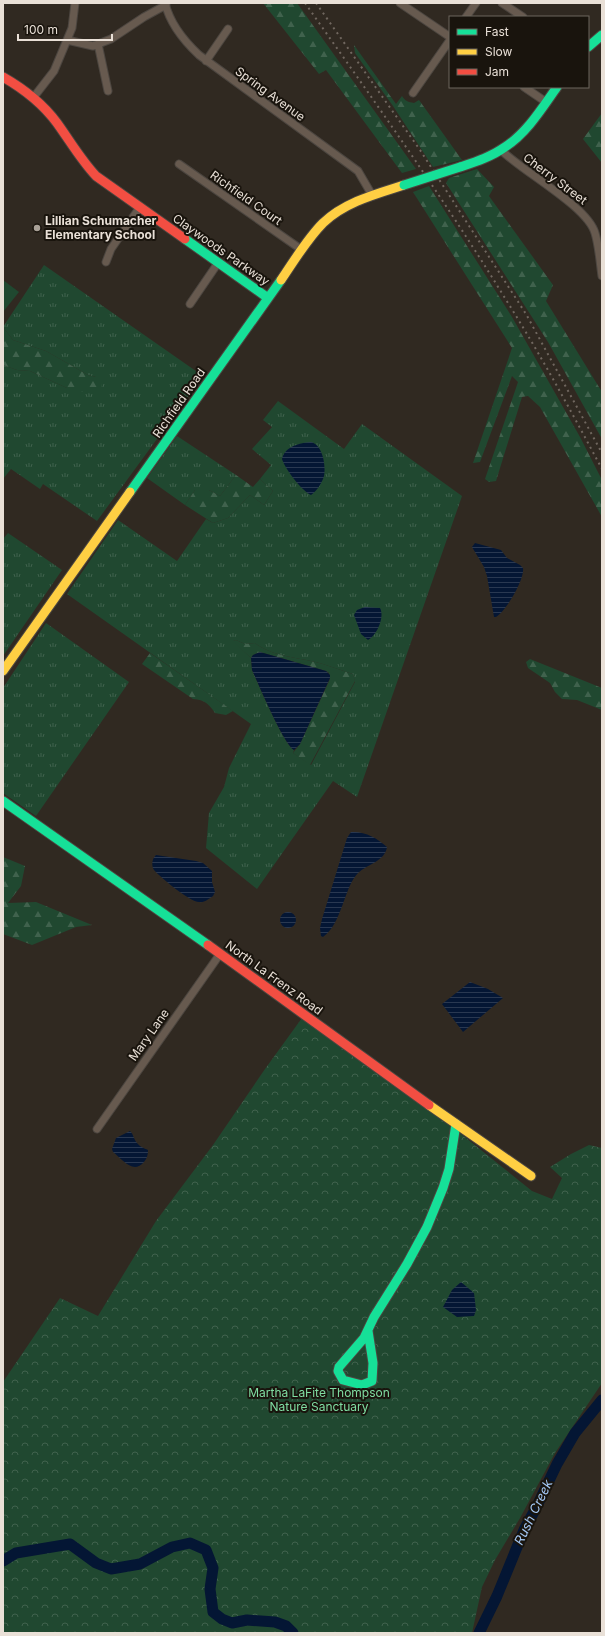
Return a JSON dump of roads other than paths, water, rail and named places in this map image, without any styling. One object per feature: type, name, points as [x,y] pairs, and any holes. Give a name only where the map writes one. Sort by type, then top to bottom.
[{"type":"street","points":[[33,98],[54,71],[72,28],[75,3]]},
{"type":"street","points":[[400,3],[449,37]]},
{"type":"street","points":[[467,16],[476,3]]},
{"type":"street","points":[[502,3],[522,16]]},
{"type":"street","points":[[67,40],[93,46],[111,39],[144,16],[165,4]]},
{"type":"street","name":"Spring Avenue","points":[[165,4],[174,27],[185,42],[206,61],[358,171],[372,195]]},
{"type":"street","points":[[206,61],[228,29]]},
{"type":"street","points":[[589,46],[602,35]]},
{"type":"street","points":[[412,93],[449,39]]},
{"type":"street","points":[[98,44],[108,91]]},
{"type":"street","name":"Claywoods Parkway","points":[[3,77],[33,98],[57,122],[86,165],[94,174],[268,298]]},
{"type":"street","points":[[525,88],[546,102]]},
{"type":"street","name":"Richfield Road","points":[[3,671],[302,250],[324,222],[334,214],[358,200],[460,167],[501,150],[526,128],[556,88]]},
{"type":"street","name":"Cherry Street","points":[[501,150],[512,161],[575,207],[588,220],[595,232],[602,276]]},
{"type":"street","name":"Richfield Court","points":[[178,164],[302,250]]},
{"type":"street","points":[[106,262],[111,249],[140,207]]},
{"type":"street","points":[[190,304],[218,263]]},
{"type":"street","name":"North La Frenz Road","points":[[3,801],[531,1176]]},
{"type":"street","name":"Mary Lane","points":[[97,1129],[220,954]]},
{"type":"street","points":[[368,1331],[373,1363],[372,1380],[367,1384],[360,1385],[344,1380],[338,1371],[340,1363],[358,1346],[368,1331],[374,1317],[432,1217],[442,1192],[449,1168],[456,1124]]},
{"type":"water","points":[[311,442],[321,451],[325,472],[321,484],[311,495],[307,493],[294,479],[282,459],[286,451],[290,448],[298,444]]},
{"type":"water","points":[[475,543],[501,550],[507,558],[523,568],[523,573],[518,587],[505,608],[496,617],[494,617],[484,567],[472,547]]},
{"type":"water","points":[[365,607],[380,608],[382,616],[377,630],[368,640],[361,634],[354,615],[357,610]]},
{"type":"water","points":[[260,652],[326,671],[330,675],[300,744],[294,750],[289,745],[278,726],[252,670],[251,658],[253,655]]},
{"type":"water","points":[[351,832],[361,833],[379,841],[387,847],[386,852],[380,859],[362,870],[353,879],[335,923],[323,937],[321,936],[320,928],[322,919],[347,838]]},
{"type":"water","points":[[156,855],[203,863],[212,871],[212,882],[215,892],[213,896],[201,902],[195,901],[182,894],[154,870],[152,862]]},
{"type":"water","points":[[288,912],[295,917],[296,920],[291,927],[288,928],[281,923],[280,920],[285,913]]},
{"type":"water","points":[[470,982],[488,989],[503,998],[463,1032],[442,1004]]},
{"type":"water","points":[[130,1131],[138,1144],[148,1150],[144,1162],[140,1166],[136,1167],[124,1162],[113,1152],[112,1149],[116,1138]]},
{"type":"water","points":[[461,1282],[474,1293],[476,1310],[474,1316],[457,1317],[443,1307],[452,1290]]},
{"type":"waterway","name":"Rush Creek","points":[[479,1633],[497,1596],[524,1530],[557,1464],[575,1433],[602,1400]]},
{"type":"waterway","name":"Rush Creek","points":[[3,1561],[16,1553],[70,1544],[96,1563],[111,1569],[140,1564],[172,1547],[190,1543],[206,1550],[213,1568],[210,1589],[213,1612],[222,1619],[232,1623],[247,1620],[275,1622],[286,1626],[293,1633]]},
{"type":"railway","points":[[305,3],[460,227],[521,323],[602,469]]},
{"type":"railway","points":[[316,3],[420,150],[526,314],[602,453]]},
{"type":"place","name":"Lillian Schumacher Elementary School","points":[[37,228]]},
{"type":"park label","name":"Martha LaFite Thompson Nature Sanctuary","points":[[319,1400]]}]
